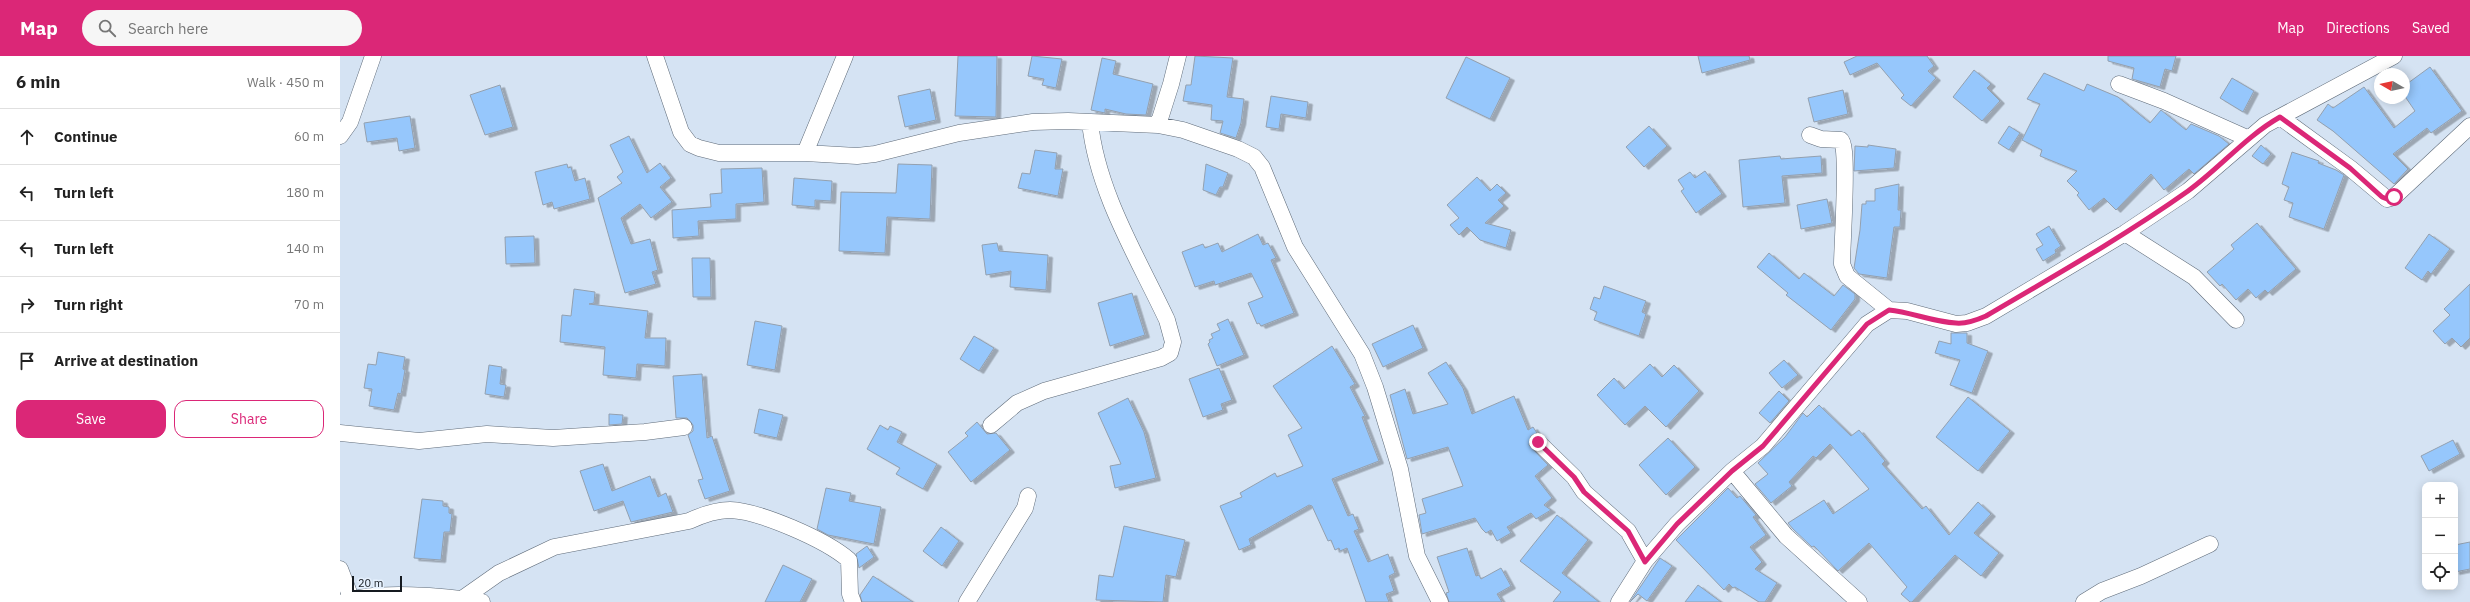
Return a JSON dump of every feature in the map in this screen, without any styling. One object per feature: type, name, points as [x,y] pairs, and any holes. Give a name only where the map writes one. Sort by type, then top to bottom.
[{"type":"street","points":[[340,136],[350,122],[372,56]]},
{"type":"street","points":[[655,56],[681,132],[690,144],[698,148],[719,153],[805,153],[857,156],[875,154],[959,133],[1026,123],[1090,122],[1158,125],[1183,130],[1238,149],[1254,157],[1262,167],[1295,247],[1362,354],[1375,387],[1400,469],[1417,556],[1440,602]]},
{"type":"street","points":[[805,153],[845,56]]},
{"type":"street","points":[[1158,125],[1178,56]]},
{"type":"street","points":[[1619,602],[1645,562],[1677,524],[1732,471],[1763,446],[1867,324],[1889,310],[1907,311],[1956,324],[1973,321],[1986,316],[2125,233],[2188,191],[2247,138],[2280,117],[2394,56]]},
{"type":"street","points":[[2119,84],[2164,101],[2247,138]]},
{"type":"street","points":[[2280,117],[2350,168],[2387,199],[2394,197],[2470,126]]},
{"type":"street","points":[[991,425],[1017,403],[1044,391],[1161,358],[1170,353],[1173,342],[1167,320],[1106,190],[1092,146],[1090,122]]},
{"type":"street","points":[[1810,135],[1821,139],[1841,140],[1844,143],[1846,165],[1842,264],[1848,276],[1889,310]]},
{"type":"street","points":[[2125,233],[2194,277],[2236,320]]},
{"type":"street","points":[[340,433],[419,441],[487,434],[553,438],[645,432],[684,427]]},
{"type":"street","points":[[1538,442],[1574,477],[1584,492],[1628,531],[1645,562]]},
{"type":"street","points":[[1732,471],[1786,536],[1859,602]]},
{"type":"street","points":[[967,602],[1025,508],[1028,496]]},
{"type":"street","points":[[462,599],[499,573],[554,547],[689,521],[705,514],[731,510],[749,513],[791,528],[838,550],[849,560],[850,594],[853,602]]},
{"type":"street","points":[[2084,602],[2102,591],[2141,576],[2210,544]]},
{"type":"street","points":[[340,569],[351,601],[374,596],[462,599],[482,602]]},
{"type":"building","points":[[958,56],[997,56],[996,117],[955,116]]},
{"type":"building","points":[[1032,56],[1062,59],[1056,88],[1042,85],[1044,79],[1028,76]]},
{"type":"building","points":[[1195,56],[1233,58],[1227,97],[1244,99],[1241,123],[1236,138],[1220,133],[1223,121],[1211,120],[1212,105],[1183,101],[1186,85],[1191,85]]},
{"type":"building","points":[[1698,56],[1749,56],[1750,60],[1702,73]]},
{"type":"building","points":[[1857,56],[1927,56],[1934,66],[1928,71],[1936,78],[1911,106],[1901,98],[1904,95],[1877,63],[1850,75],[1844,62]]},
{"type":"building","points":[[2108,56],[2176,56],[2172,71],[2165,69],[2160,87],[2132,79],[2134,68],[2108,61]]},
{"type":"building","points":[[1466,57],[1510,78],[1490,119],[1446,98]]},
{"type":"building","points":[[1102,58],[1116,61],[1113,74],[1153,84],[1146,115],[1126,114],[1105,109],[1105,113],[1091,110]]},
{"type":"building","points":[[2430,67],[2462,111],[2431,133],[2427,128],[2393,154],[2408,169],[2394,184],[2333,131],[2317,120],[2328,104],[2333,108],[2364,87],[2374,101],[2374,104],[2376,104],[2394,128],[2415,111],[2410,104],[2410,82]]},
{"type":"building","points":[[1974,70],[1991,84],[1987,88],[2000,101],[1982,121],[1953,97]]},
{"type":"building","points":[[2044,73],[2084,91],[2087,84],[2118,97],[2150,123],[2161,110],[2186,130],[2191,124],[2219,136],[2229,144],[2194,174],[2189,169],[2164,190],[2151,174],[2116,210],[2104,198],[2089,210],[2077,195],[2079,193],[2067,181],[2077,171],[2040,156],[2042,150],[2022,140],[2040,104],[2027,99]]},
{"type":"building","points":[[2232,78],[2254,91],[2243,112],[2220,98]]},
{"type":"building","points":[[500,85],[513,127],[485,135],[470,95]]},
{"type":"building","points":[[930,89],[936,120],[905,127],[898,96]]},
{"type":"building","points":[[1843,90],[1848,114],[1814,122],[1808,98]]},
{"type":"building","points":[[1271,96],[1308,102],[1306,118],[1281,114],[1279,129],[1266,127]]},
{"type":"building","points":[[410,116],[415,148],[399,151],[397,138],[367,142],[364,123]]},
{"type":"building","points":[[1649,126],[1667,146],[1644,167],[1626,147]]},
{"type":"building","points":[[2009,126],[2020,133],[2009,150],[1998,143]]},
{"type":"building","points":[[629,136],[647,173],[660,163],[671,178],[660,187],[672,202],[651,218],[640,204],[621,218],[631,244],[650,239],[658,270],[652,272],[656,284],[625,293],[598,198],[622,183],[617,177],[623,172],[610,145]]},
{"type":"building","points":[[1868,145],[1896,149],[1894,168],[1854,171],[1855,146],[1868,147]]},
{"type":"building","points":[[2261,145],[2271,154],[2263,164],[2252,156]]},
{"type":"building","points":[[1035,150],[1057,153],[1055,169],[1063,169],[1058,196],[1018,188],[1022,173],[1030,174]]},
{"type":"building","points":[[2292,152],[2319,161],[2318,163],[2344,175],[2324,229],[2289,217],[2293,203],[2284,200],[2289,187],[2282,184]]},
{"type":"building","points":[[1780,156],[1781,159],[1821,156],[1822,173],[1782,176],[1785,203],[1743,207],[1739,160]]},
{"type":"building","points":[[567,164],[568,168],[571,167],[575,181],[585,178],[590,199],[554,209],[552,202],[543,205],[535,172]]},
{"type":"building","points":[[898,164],[932,165],[930,219],[887,217],[885,253],[839,251],[841,192],[896,193]]},
{"type":"building","points":[[1206,164],[1228,173],[1223,187],[1220,187],[1216,195],[1203,190]]},
{"type":"building","points":[[762,168],[764,202],[736,204],[736,219],[698,221],[699,236],[673,238],[672,210],[711,207],[710,194],[722,193],[721,169]]},
{"type":"building","points":[[1705,171],[1722,194],[1696,213],[1681,191],[1684,189],[1678,180],[1690,172],[1695,178]]},
{"type":"building","points":[[1477,177],[1490,191],[1497,184],[1506,193],[1498,200],[1504,206],[1485,223],[1511,230],[1506,248],[1480,240],[1467,227],[1459,235],[1450,225],[1459,218],[1447,205]]},
{"type":"building","points":[[794,178],[832,181],[831,201],[815,200],[815,207],[792,205]]},
{"type":"building","points":[[1899,184],[1898,210],[1901,210],[1900,227],[1894,227],[1887,278],[1859,274],[1854,268],[1860,230],[1862,204],[1866,204],[1866,201],[1875,201],[1875,189]]},
{"type":"building","points":[[1827,199],[1832,223],[1801,229],[1797,205]]},
{"type":"building","points":[[2257,223],[2296,269],[2268,293],[2265,290],[2256,298],[2248,289],[2236,300],[2222,284],[2220,286],[2207,272],[2234,249],[2231,245]]},
{"type":"building","points":[[2049,226],[2061,246],[2055,250],[2056,253],[2043,261],[2036,249],[2043,245],[2036,234]]},
{"type":"building","points":[[1258,234],[1263,245],[1268,243],[1276,258],[1271,260],[1294,313],[1261,326],[1259,323],[1257,324],[1248,303],[1263,297],[1251,273],[1215,285],[1214,281],[1195,287],[1182,252],[1203,244],[1205,248],[1218,243],[1222,252]]},
{"type":"building","points":[[2429,234],[2450,249],[2431,274],[2428,271],[2422,280],[2405,268]]},
{"type":"building","points":[[534,236],[535,263],[506,264],[505,237]]},
{"type":"building","points":[[997,243],[999,251],[1048,255],[1046,290],[1010,287],[1011,271],[986,275],[982,245]]},
{"type":"building","points":[[1769,253],[1799,279],[1804,273],[1834,296],[1843,285],[1855,294],[1855,299],[1831,330],[1786,295],[1788,293],[1757,267]]},
{"type":"building","points":[[692,258],[710,258],[711,297],[693,297]]},
{"type":"building","points":[[2470,284],[2470,338],[2461,347],[2452,338],[2445,344],[2433,331],[2450,315],[2444,309]]},
{"type":"building","points":[[1604,286],[1646,301],[1642,312],[1646,314],[1639,336],[1594,320],[1597,312],[1590,309],[1594,297],[1600,299]]},
{"type":"building","points":[[574,289],[595,292],[594,303],[589,304],[648,311],[645,338],[666,338],[665,366],[637,364],[636,378],[603,375],[605,347],[560,342],[562,315],[571,316]]},
{"type":"building","points":[[1132,293],[1145,335],[1110,346],[1098,303]]},
{"type":"building","points":[[1228,319],[1244,355],[1217,366],[1208,344],[1210,342],[1209,340],[1213,338],[1211,334],[1220,330],[1217,324]]},
{"type":"building","points":[[755,321],[782,326],[775,370],[747,365]]},
{"type":"building","points":[[1413,325],[1423,348],[1383,367],[1372,344]]},
{"type":"building","points":[[1951,333],[1967,333],[1967,343],[1988,351],[1972,393],[1950,385],[1960,360],[1935,353],[1939,341],[1951,344]]},
{"type":"building","points":[[974,336],[994,348],[979,371],[960,359]]},
{"type":"building","points":[[1332,346],[1355,384],[1350,387],[1365,416],[1362,417],[1379,461],[1332,479],[1348,516],[1353,514],[1359,529],[1354,531],[1368,562],[1388,554],[1395,573],[1389,576],[1394,591],[1386,594],[1389,602],[1366,602],[1347,548],[1340,551],[1339,548],[1335,550],[1331,540],[1328,541],[1312,506],[1309,505],[1249,539],[1251,545],[1239,550],[1220,506],[1242,497],[1240,493],[1275,473],[1277,477],[1303,466],[1288,435],[1302,428],[1273,386]]},
{"type":"building","points":[[378,352],[405,357],[403,369],[405,370],[401,394],[398,393],[394,410],[369,406],[372,389],[364,388],[368,364],[376,365]]},
{"type":"building","points":[[1784,360],[1798,375],[1782,388],[1769,373]]},
{"type":"building","points":[[1446,362],[1463,388],[1472,414],[1514,396],[1528,430],[1533,427],[1537,433],[1531,436],[1529,445],[1548,465],[1535,476],[1552,498],[1544,505],[1551,510],[1536,519],[1531,513],[1507,527],[1511,533],[1497,541],[1491,530],[1486,533],[1475,518],[1422,534],[1419,515],[1426,513],[1422,499],[1463,486],[1448,447],[1407,459],[1390,395],[1405,389],[1413,414],[1448,404],[1428,373]]},
{"type":"building","points":[[1650,364],[1662,377],[1674,365],[1699,391],[1666,427],[1645,406],[1625,425],[1597,395],[1614,378],[1624,389]]},
{"type":"building","points":[[489,365],[502,367],[500,384],[506,385],[504,397],[485,394]]},
{"type":"building","points":[[1219,368],[1232,400],[1221,404],[1223,410],[1203,417],[1189,379]]},
{"type":"building","points":[[702,374],[707,438],[712,436],[730,491],[705,499],[698,480],[703,479],[688,435],[693,431],[693,425],[687,418],[676,418],[673,376]]},
{"type":"building","points":[[1779,391],[1789,401],[1770,423],[1759,413]]},
{"type":"building","points":[[1968,397],[2010,431],[1978,471],[1936,437]]},
{"type":"building","points":[[1128,398],[1144,432],[1156,478],[1115,488],[1110,466],[1121,464],[1098,413]]},
{"type":"building","points":[[1819,405],[1851,436],[1859,430],[1885,461],[1882,464],[1922,509],[1926,506],[1949,535],[1978,502],[1991,514],[1974,533],[1999,553],[1981,576],[1955,555],[1912,602],[1910,602],[1901,594],[1907,587],[1869,543],[1838,571],[1814,546],[1812,547],[1793,529],[1788,523],[1824,500],[1833,514],[1869,489],[1830,444],[1816,458],[1813,456],[1789,482],[1792,486],[1771,503],[1755,484],[1768,474],[1758,463],[1785,437],[1803,413],[1807,417]]},
{"type":"building","points":[[759,409],[783,415],[777,438],[754,433]]},
{"type":"building","points":[[609,414],[623,415],[622,424],[609,425]]},
{"type":"building","points":[[977,422],[987,434],[996,433],[1010,450],[971,482],[948,452],[968,436],[965,433]]},
{"type":"building","points":[[880,425],[888,430],[890,426],[902,432],[897,442],[937,464],[923,489],[896,474],[900,468],[867,449]]},
{"type":"building","points":[[1668,438],[1695,467],[1666,495],[1639,465]]},
{"type":"building","points":[[2453,440],[2460,454],[2429,471],[2421,456]]},
{"type":"building","points":[[603,464],[612,491],[650,476],[658,497],[666,493],[673,512],[631,522],[623,501],[594,511],[580,471]]},
{"type":"building","points":[[826,488],[851,493],[849,501],[881,507],[874,544],[828,535],[817,529]]},
{"type":"building","points":[[1728,488],[1737,498],[1740,496],[1756,515],[1753,517],[1766,535],[1750,547],[1762,562],[1755,569],[1777,583],[1765,602],[1759,602],[1735,587],[1733,588],[1729,584],[1724,590],[1676,540]]},
{"type":"building","points":[[422,499],[443,501],[443,506],[449,507],[449,513],[452,514],[450,532],[444,532],[441,560],[414,558]]},
{"type":"building","points":[[1557,515],[1588,540],[1562,573],[1599,602],[1553,602],[1561,592],[1520,561]]},
{"type":"building","points":[[1124,526],[1185,540],[1176,577],[1166,575],[1163,602],[1096,600],[1099,575],[1113,577]]},
{"type":"building","points":[[941,527],[959,541],[942,566],[923,551]]},
{"type":"building","points":[[2470,542],[2470,569],[2458,571],[2458,544]]},
{"type":"building","points":[[867,546],[874,557],[859,568],[856,554]]},
{"type":"building","points":[[1467,548],[1476,576],[1479,575],[1481,579],[1501,568],[1511,586],[1497,594],[1502,602],[1449,602],[1446,593],[1449,592],[1437,557]]},
{"type":"building","points":[[1660,558],[1672,566],[1647,601],[1638,594],[1630,602]]},
{"type":"building","points":[[783,565],[812,579],[800,602],[765,602]]},
{"type":"building","points":[[873,576],[913,602],[862,602],[860,595]]},
{"type":"building","points":[[1698,585],[1721,602],[1685,602]]},
{"type":"route","points":[[1538,442],[1574,477],[1584,492],[1628,531],[1645,562],[1677,524],[1732,471],[1763,446],[1867,324],[1889,310],[1907,311],[1956,324],[1967,323],[1986,316],[2125,233],[2188,191],[2214,170],[2247,138],[2265,125],[2280,117],[2350,168],[2384,199],[2394,197]]}]
